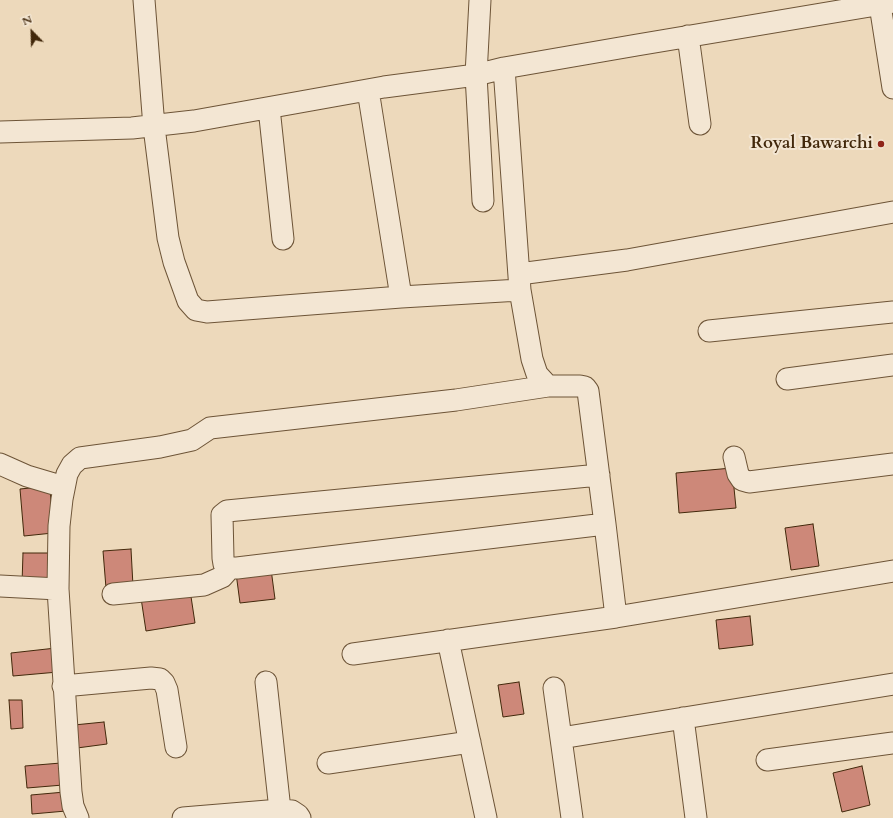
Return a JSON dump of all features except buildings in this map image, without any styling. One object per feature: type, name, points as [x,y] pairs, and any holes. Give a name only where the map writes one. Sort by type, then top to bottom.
[{"type":"street","points":[[144,0],[154,127],[168,238],[174,262],[188,301],[196,310],[206,312],[236,311],[400,297],[519,282],[627,260],[893,212]]},
{"type":"street","points":[[480,0],[476,75],[483,202]]},
{"type":"street","points":[[0,132],[154,127],[368,90],[476,75],[504,68],[688,36],[826,7],[886,4],[893,88]]},
{"type":"street","points":[[688,36],[700,124]]},
{"type":"street","points":[[504,68],[519,282],[532,358],[537,374],[548,386]]},
{"type":"street","points":[[368,90],[400,297]]},
{"type":"street","points":[[269,108],[284,239]]},
{"type":"street","points":[[709,331],[893,312]]},
{"type":"street","points":[[787,379],[893,364]]},
{"type":"street","points":[[78,818],[73,806],[71,792],[63,686],[58,589],[59,526],[64,487],[67,474],[72,465],[80,458],[160,447],[192,440],[210,428],[456,400],[548,386],[585,387],[588,391],[616,618]]},
{"type":"street","points":[[734,457],[738,474],[742,480],[749,482],[893,464]]},
{"type":"street","points":[[0,464],[27,476],[64,487]]},
{"type":"street","points":[[230,568],[224,564],[223,558],[222,515],[227,510],[599,475]]},
{"type":"street","points":[[113,594],[204,585],[222,576],[230,568],[605,524]]},
{"type":"street","points":[[353,654],[616,618],[893,571]]},
{"type":"street","points":[[0,586],[58,589]]},
{"type":"street","points":[[448,640],[486,818]]},
{"type":"street","points":[[63,686],[151,678],[160,679],[164,683],[167,690],[176,747]]},
{"type":"street","points":[[266,682],[280,810]]},
{"type":"street","points":[[561,738],[893,684]]},
{"type":"street","points":[[554,688],[572,818]]},
{"type":"street","points":[[683,718],[696,818]]},
{"type":"street","points":[[328,763],[470,742]]},
{"type":"street","points":[[767,760],[893,743]]},
{"type":"street","points":[[183,818],[280,810],[292,811],[300,818]]},
{"type":"place","name":"Royal Bawarchi","points":[[881,144]]}]
